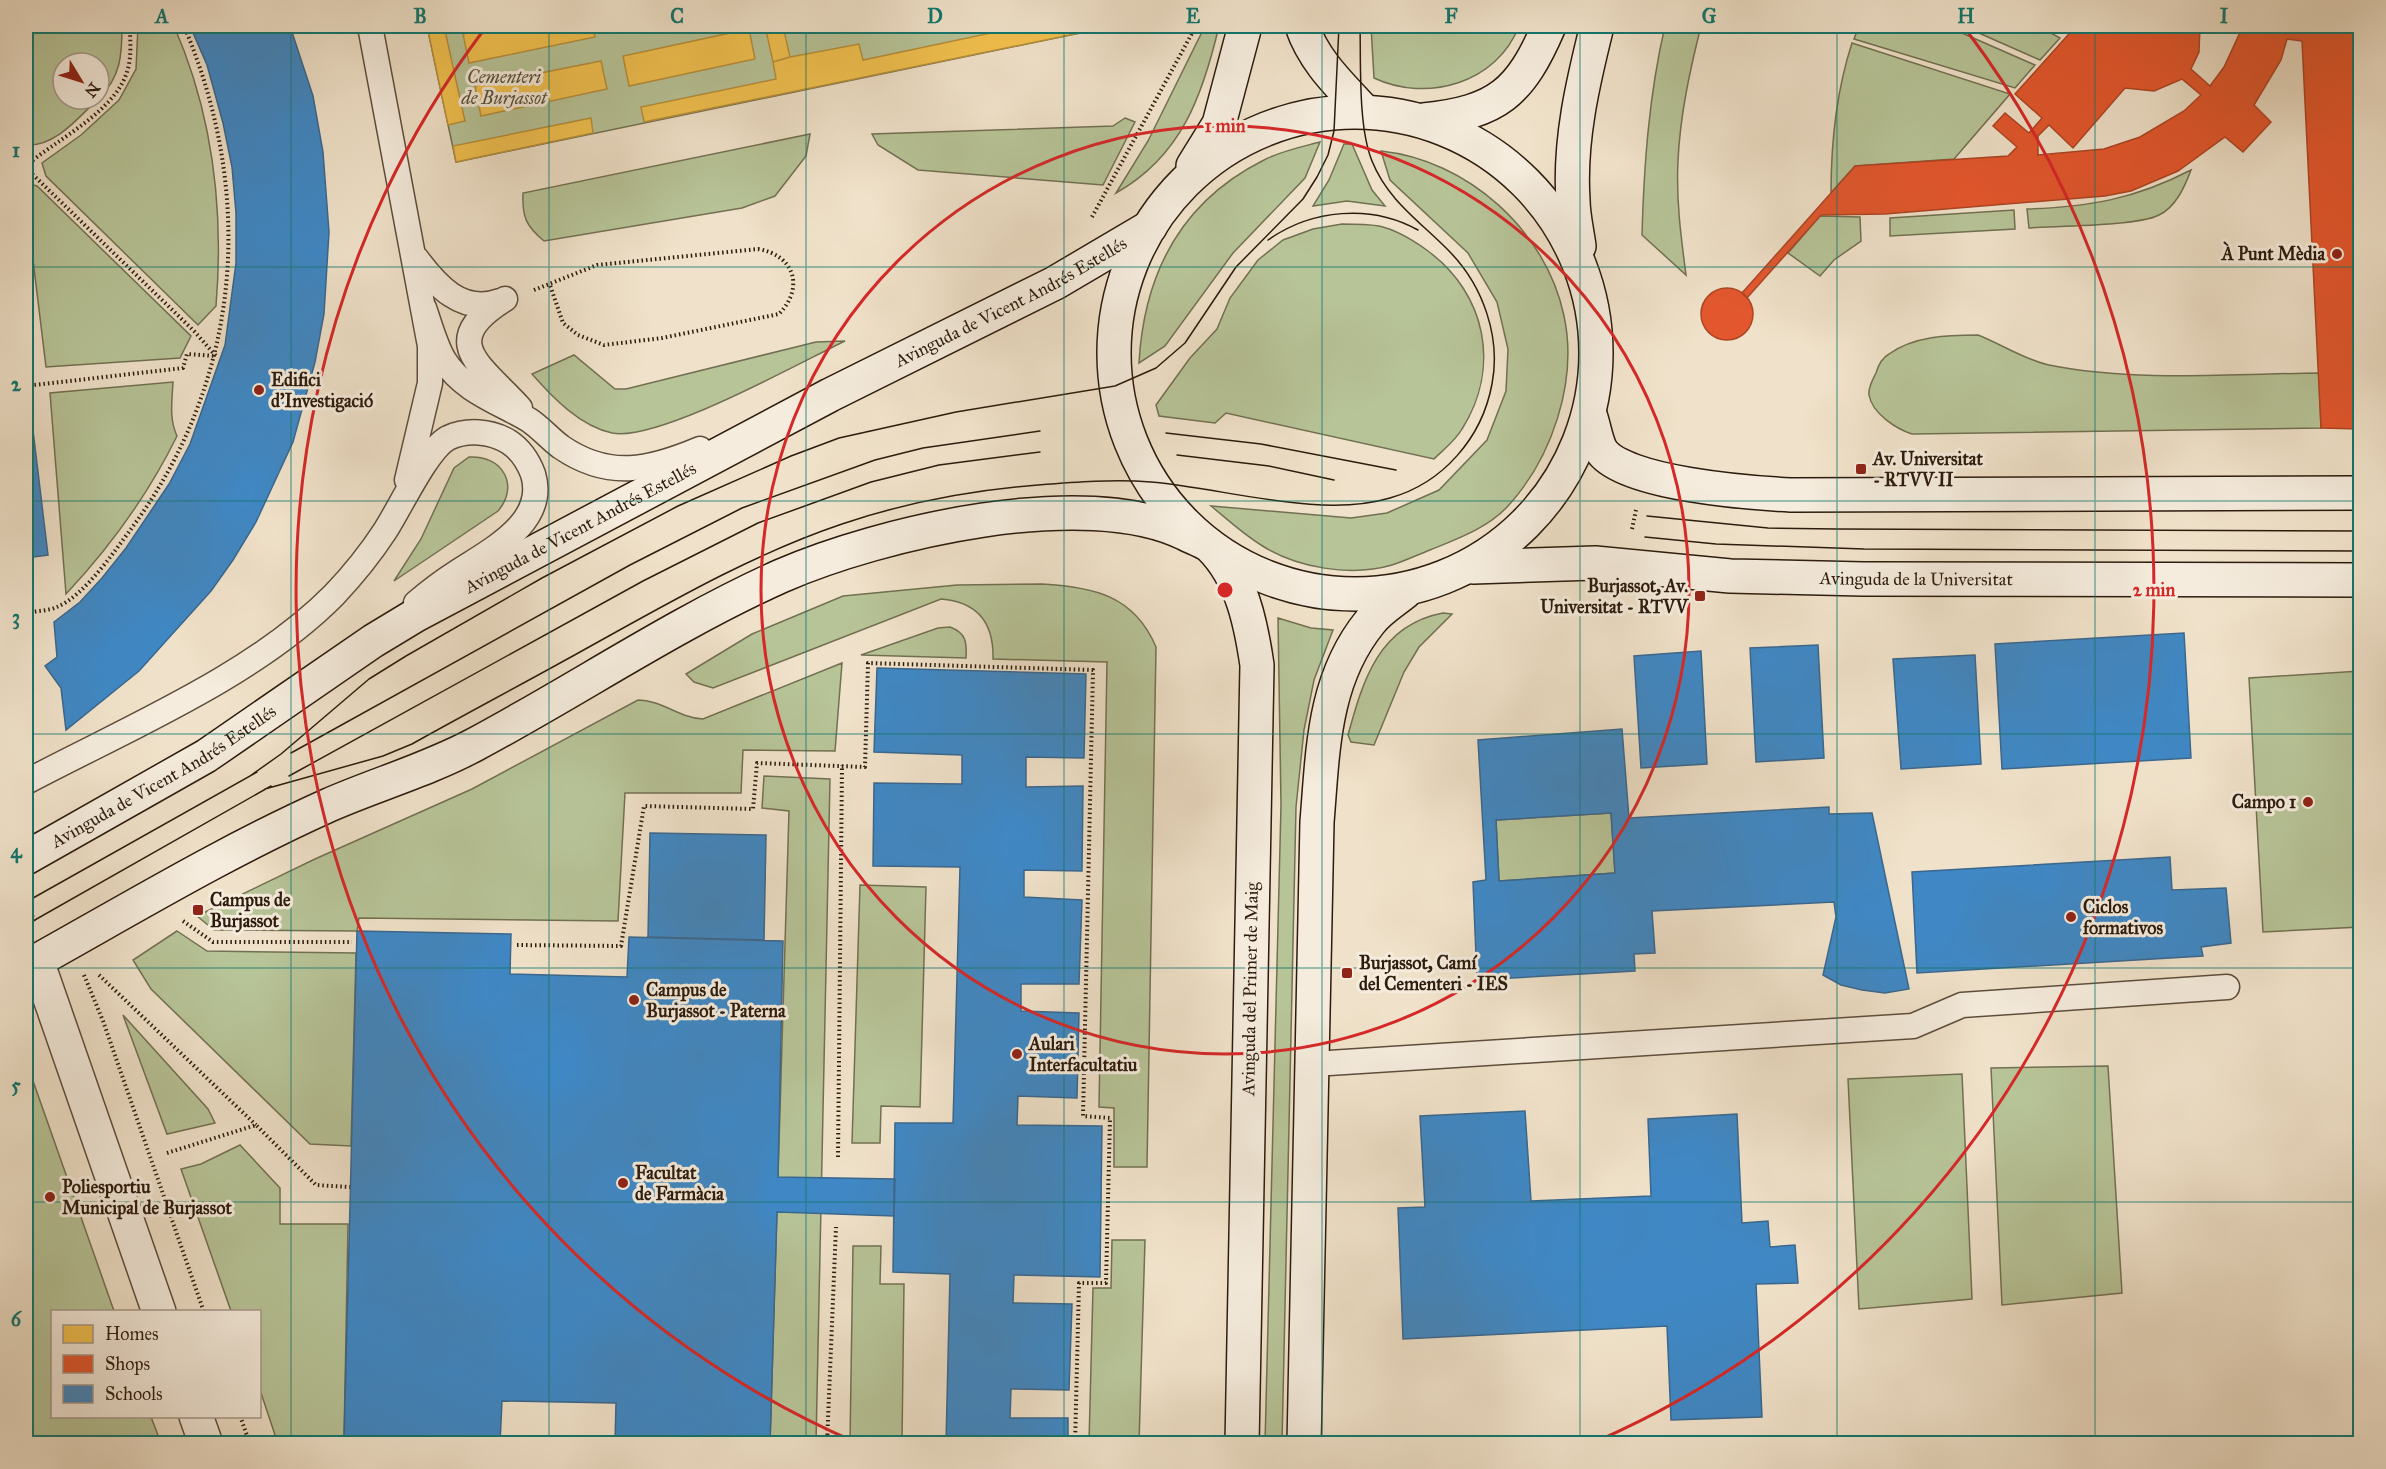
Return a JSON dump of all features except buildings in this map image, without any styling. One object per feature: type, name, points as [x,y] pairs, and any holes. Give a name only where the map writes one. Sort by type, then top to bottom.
[{"type":"street","points":[[1175,198],[1219,124],[1245,26]]},
{"type":"street","points":[[1302,26],[1308,44],[1323,66],[1364,111]]},
{"type":"street","points":[[1210,546],[1177,517],[1150,482],[1127,435],[1115,386],[1114,327],[1127,271],[1143,238],[1198,169],[1237,141],[1284,121],[1335,111],[1364,111],[1423,120],[1464,116],[1490,105],[1516,85],[1536,56],[1549,26]]},
{"type":"street","points":[[1304,1443],[1317,822],[1325,722],[1337,682],[1352,648],[1371,620],[1405,592],[1473,567],[1517,530],[1555,486],[1577,452],[1590,415],[1595,368],[1595,331],[1583,275],[1572,200],[1575,134],[1597,26]]},
{"type":"street","points":[[1423,120],[1480,145],[1528,184],[1561,225],[1583,275]]},
{"type":"street","name":"Avinguda de Vicent Andrés Estellés","points":[[26,858],[206,756],[373,640],[442,600],[830,395],[1054,283],[1153,225]]},
{"type":"street","points":[[1590,415],[1602,451],[1611,459],[1645,473],[1717,490],[1791,495],[2361,494]]},
{"type":"street","points":[[159,1310],[31,964],[222,858],[331,804],[420,771],[474,745],[726,603],[785,574],[887,540],[956,525],[1055,513],[1119,516],[1152,521],[1180,531],[1267,578],[1331,593],[1405,592]]},
{"type":"street","name":"Avinguda del Primer de Maig","points":[[1210,546],[1244,600],[1257,665],[1242,1443]]},
{"type":"street","name":"Avinguda de la Universitat","points":[[1473,567],[1595,563],[1730,576],[2361,580]]},
{"type":"street","points":[[197,1418],[206,1443]]},
{"type":"lane","points":[[370,26],[430,346],[430,383],[399,506]]},
{"type":"lane","points":[[414,254],[440,286],[462,302],[491,304],[505,299]]},
{"type":"lane","points":[[505,299],[486,311],[469,331],[469,349],[534,423],[561,446],[600,465],[640,469],[669,462],[830,395]]},
{"type":"lane","points":[[424,308],[442,358],[455,375],[473,389],[534,423]]},
{"type":"lane","points":[[26,782],[223,679],[272,645],[333,595],[368,556],[431,456],[446,439],[477,432],[505,440],[524,456],[535,481],[535,496],[529,513],[519,527],[503,542],[427,593],[373,640]]},
{"type":"lane","points":[[1313,1064],[1913,1026],[1962,1005],[2227,987]]},
{"type":"path","points":[[130,26],[130,62],[122,83],[69,136],[26,167],[194,331],[216,356]]},
{"type":"path","points":[[26,613],[57,607],[83,588],[146,510],[182,445],[216,356],[228,273],[227,186],[221,147],[199,60],[184,26]]},
{"type":"path","points":[[1087,226],[1196,26]]},
{"type":"path","points":[[505,299],[550,285],[597,265],[758,249],[781,256],[788,266],[794,290],[789,303],[779,314],[662,338],[604,345],[578,335],[563,323],[550,285]]},
{"type":"path","points":[[26,386],[183,368],[187,354],[216,356]]},
{"type":"path","points":[[1630,538],[1637,508]]},
{"type":"path","points":[[517,945],[621,946],[644,806],[753,809],[757,763],[866,767],[868,663],[1093,670],[1083,1116],[1110,1118],[1106,1283],[1079,1283],[1075,1443]]},
{"type":"path","points":[[838,1158],[842,765]]},
{"type":"path","points":[[183,920],[213,942],[352,942]]},
{"type":"path","points":[[99,975],[316,1185],[350,1187]]},
{"type":"path","points":[[88,985],[204,1310]]},
{"type":"path","points":[[167,1153],[256,1125]]},
{"type":"path","points":[[827,1443],[836,1227]]},
{"type":"path","points":[[241,1418],[250,1443]]},
{"type":"green space","points":[[26,26],[122,26],[119,65],[111,83],[111,51],[51,51],[51,111],[85,111],[56,136],[37,144],[26,145]]},
{"type":"green space","points":[[138,26],[174,26],[198,94],[207,128],[217,198],[216,306],[198,325],[46,176],[42,163],[81,135],[107,111],[111,111],[111,107],[119,100],[136,69]]},
{"type":"green space","name":"Cementeri de Burjassot","points":[[427,26],[1114,26],[456,162]]},
{"type":"green space","points":[[1205,26],[1219,26],[1205,76],[1186,121],[1158,161],[1139,178],[1116,193],[1148,141]]},
{"type":"green space","points":[[1371,26],[1519,26],[1509,46],[1495,62],[1477,74],[1458,83],[1437,88],[1416,88],[1395,85],[1374,78]]},
{"type":"green space","points":[[1665,26],[1701,26],[1686,93],[1678,161],[1678,204],[1686,275],[1642,235],[1648,130]]},
{"type":"green space","points":[[1859,26],[1946,26],[2035,65],[2015,88],[1854,39]]},
{"type":"green space","points":[[1963,26],[2038,26],[2060,38],[2040,60]]},
{"type":"green space","points":[[1852,43],[2010,94],[1954,159],[1855,166],[1831,193],[1836,117],[1842,80]]},
{"type":"green space","points":[[1125,118],[1135,122],[1103,185],[918,170],[878,145],[872,134],[1113,126]]},
{"type":"green space","points":[[810,134],[806,156],[775,196],[742,208],[544,241],[529,226],[524,215],[523,193]]},
{"type":"green space","points":[[1320,142],[1305,178],[1233,253],[1165,346],[1139,363],[1142,330],[1159,270],[1173,243],[1190,219],[1211,196],[1235,177],[1271,157]]},
{"type":"green space","points":[[1344,144],[1352,144],[1372,190],[1385,206],[1347,201],[1313,206],[1329,180]]},
{"type":"green space","points":[[1381,151],[1413,157],[1443,168],[1472,184],[1521,228],[1540,255],[1554,285],[1564,316],[1567,366],[1564,392],[1549,442],[1537,465],[1524,487],[1491,521],[1461,537],[1392,565],[1359,570],[1324,568],[1290,560],[1275,553],[1248,536],[1211,506],[1351,518],[1387,513],[1439,490],[1487,440],[1506,391],[1508,349],[1497,302],[1468,253],[1390,180]]},
{"type":"green space","points":[[2191,170],[2183,189],[2170,207],[2149,219],[2029,228],[2027,209],[2111,200],[2150,188]]},
{"type":"green space","points":[[26,183],[37,186],[191,336],[180,358],[46,367],[26,202]]},
{"type":"green space","points":[[2014,210],[2015,229],[1890,236],[1890,218]]},
{"type":"green space","points":[[1820,216],[1860,217],[1861,241],[1834,260],[1820,276],[1788,253]]},
{"type":"green space","points":[[1342,224],[1379,226],[1417,243],[1448,268],[1463,288],[1475,310],[1484,357],[1481,381],[1474,405],[1453,441],[1434,459],[1226,413],[1215,423],[1159,416],[1156,405],[1190,358],[1217,329],[1230,298],[1258,260],[1283,240],[1313,229]]},
{"type":"green space","points":[[1978,335],[2040,363],[2115,374],[2183,376],[2319,373],[2321,428],[1912,434],[1892,424],[1871,402],[1869,389],[1879,365],[1882,360],[1899,348],[1920,340],[1943,336]]},
{"type":"green space","points":[[845,341],[694,414],[633,433],[612,433],[578,418],[532,374],[574,355],[615,389],[626,389],[816,342]]},
{"type":"green space","points":[[173,382],[172,416],[177,436],[166,458],[128,519],[66,594],[50,393]]},
{"type":"green space","points":[[469,457],[491,461],[504,474],[507,491],[498,511],[394,581],[421,539],[454,468]]},
{"type":"green space","points":[[1042,584],[1078,588],[1110,597],[1124,605],[1136,616],[1147,629],[1156,647],[1147,1167],[1114,1167],[1114,1108],[1099,1107],[1107,662],[993,659],[990,635],[981,617],[965,605],[941,599],[713,688],[694,682],[686,674],[752,634],[843,596],[957,585]]},
{"type":"green space","points":[[1443,613],[1452,614],[1419,647],[1404,672],[1374,745],[1351,742],[1348,735],[1360,694],[1377,658],[1403,629],[1421,619]]},
{"type":"green space","points":[[1278,618],[1311,628],[1333,630],[1314,680],[1304,730],[1296,807],[1282,1443],[1265,1444],[1281,805]]},
{"type":"green space","points":[[950,627],[962,635],[966,647],[966,658],[861,655],[938,628]]},
{"type":"green space","points":[[842,663],[835,751],[743,750],[741,793],[625,793],[618,921],[359,918],[357,931],[214,930],[197,916],[315,859],[472,789],[638,700],[655,703],[686,716],[703,719]]},
{"type":"green space","name":"Campo 1","points":[[2360,671],[2360,927],[2263,932],[2249,678]]},
{"type":"green space","points":[[764,776],[830,779],[816,1443],[770,1443],[789,811],[762,808]]},
{"type":"green space","points":[[1611,813],[1615,873],[1499,881],[1496,820]]},
{"type":"green space","points":[[860,885],[926,887],[920,1107],[881,1106],[880,1143],[852,1143]]},
{"type":"green space","points":[[177,931],[207,951],[356,953],[351,1146],[310,1144],[151,989],[133,960]]},
{"type":"green space","points":[[123,1015],[208,1109],[215,1123],[167,1134]]},
{"type":"green space","name":"Poliesportiu Municipal de Burjassot","points":[[26,1061],[114,1310],[51,1310],[51,1418],[151,1418],[161,1443],[26,1443]]},
{"type":"green space","points":[[2108,1066],[2122,1293],[2002,1305],[1991,1068]]},
{"type":"green space","points":[[1962,1074],[1972,1299],[1859,1309],[1848,1079]]},
{"type":"green space","points":[[240,1145],[280,1188],[280,1224],[348,1224],[344,1439],[276,1438],[261,1393],[261,1310],[231,1310],[181,1169],[201,1164]]},
{"type":"green space","points":[[1112,1240],[1145,1240],[1139,1443],[1089,1443],[1093,1288],[1111,1288]]},
{"type":"green space","points":[[853,1246],[881,1246],[880,1284],[904,1284],[902,1443],[850,1443]]},
{"type":"tram line","points":[[250,776],[281,754],[369,679],[542,578],[678,506],[791,456],[839,438],[956,412],[1115,386],[1156,368],[1185,343],[1236,267],[1303,199],[1317,177],[1328,155],[1334,131],[1339,26]]},
{"type":"tram line","points":[[265,789],[383,756],[412,744],[681,596],[744,564],[809,536],[890,510],[939,498],[988,490],[1109,481],[1179,485],[1303,504],[1363,504],[1409,491],[1443,470],[1469,440],[1487,404],[1494,366],[1491,331],[1487,313],[1472,280],[1450,252],[1396,199],[1372,161],[1362,113],[1360,26]]},
{"type":"tram line","points":[[1268,240],[1303,222],[1322,216],[1342,214],[1381,216],[1418,230]]},
{"type":"tram line","points":[[291,753],[630,565],[742,508],[875,460],[923,448],[1040,431]]},
{"type":"tram line","points":[[1166,433],[1261,444],[1396,470]]},
{"type":"tram line","points":[[289,776],[643,581],[758,523],[871,482],[939,465],[1040,452]]},
{"type":"tram line","points":[[1177,455],[1269,466],[1334,480]]},
{"type":"tram line","points":[[1647,516],[1768,528],[2360,531]]},
{"type":"tram line","points":[[1645,537],[1716,544],[1864,549],[2360,551]]},
{"type":"tram line","points":[[26,902],[257,772]]},
{"type":"tram line","points":[[26,925],[271,786]]},
{"type":"place","name":"À Punt Mèdia","points":[[2337,254]]},
{"type":"place","name":"Edifici d'Investigació","points":[[259,390]]},
{"type":"place","name":"Av. Universitat - RTVV II","points":[[1861,469]]},
{"type":"place","name":"Burjassot, Av. Universitat - RTVV","points":[[1700,596]]},
{"type":"place","name":"Campo 1","points":[[2308,802]]},
{"type":"place","name":"Campus de Burjassot","points":[[198,910]]},
{"type":"place","name":"Ciclos formativos","points":[[2071,917]]},
{"type":"place","name":"Burjassot, Camí del Cementeri - IES","points":[[1347,973]]},
{"type":"place","name":"Campus de Burjassot - Paterna","points":[[634,1000]]},
{"type":"place","name":"Aulari Interfacultatiu","points":[[1017,1054]]},
{"type":"place","name":"Facultat de Farmàcia","points":[[623,1183]]},
{"type":"place","name":"Poliesportiu Municipal de Burjassot","points":[[50,1197]]}]
